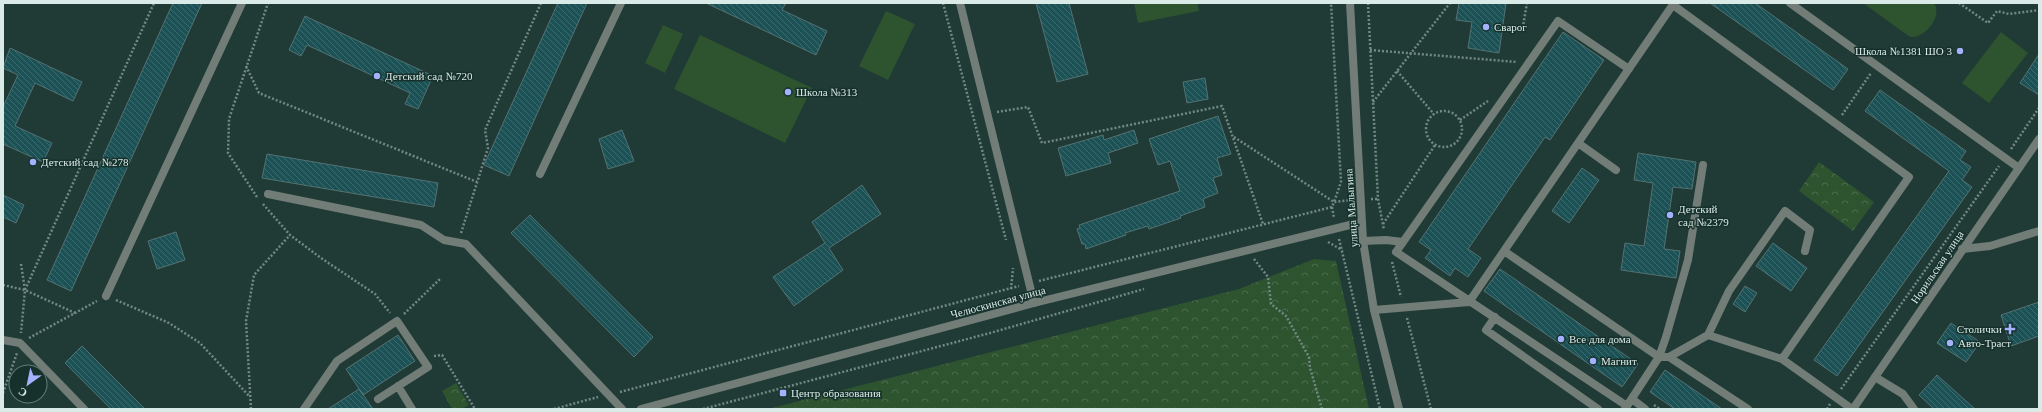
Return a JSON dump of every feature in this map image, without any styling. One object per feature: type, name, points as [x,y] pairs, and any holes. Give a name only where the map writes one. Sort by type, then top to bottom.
[{"type":"street","points":[[106,296],[242,3]]},
{"type":"street","points":[[540,174],[621,3]]},
{"type":"street","points":[[960,3],[1034,303]]},
{"type":"street","name":"улица Малыгина","points":[[1350,3],[1363,241],[1374,310],[1399,409]]},
{"type":"street","points":[[1790,3],[2019,168]]},
{"type":"street","points":[[1469,302],[1673,4],[1909,177],[1782,359]]},
{"type":"street","points":[[1629,69],[1558,21],[1527,63],[1396,252],[1469,302],[1495,317],[1628,405],[1645,409]]},
{"type":"street","points":[[1578,143],[1616,170]]},
{"type":"street","name":"Норильская улица","points":[[1852,409],[1962,249],[2038,143]]},
{"type":"street","points":[[1628,405],[1659,357],[1688,260],[1702,165]]},
{"type":"street","points":[[268,194],[422,224],[444,240],[466,244],[622,409]]},
{"type":"street","points":[[1504,251],[1659,357],[1669,357],[1708,335],[1729,291],[1785,211],[1810,230],[1805,251]]},
{"type":"street","name":"Челюскинская улица","points":[[641,409],[1034,303],[1362,222]]},
{"type":"street","points":[[1962,249],[1990,246],[2039,231]]},
{"type":"street","points":[[1363,241],[1386,240],[1403,242]]},
{"type":"street","points":[[1374,310],[1469,302]]},
{"type":"street","points":[[1495,317],[1486,330],[1598,409]]},
{"type":"street","points":[[304,409],[337,362],[397,321],[428,367],[378,399]]},
{"type":"street","points":[[1708,335],[1782,359],[1852,409]]},
{"type":"street","points":[[3,340],[20,343],[84,409]]},
{"type":"street","points":[[1669,357],[1748,409]]},
{"type":"street","points":[[1875,377],[1903,394],[1914,409]]},
{"type":"street","points":[[398,386],[412,409]]},
{"type":"path","points":[[25,290],[154,3]]},
{"type":"path","points":[[268,3],[229,119],[228,153],[257,198],[290,235],[321,258],[375,294],[397,321],[441,278]]},
{"type":"path","points":[[458,243],[488,148],[485,130],[542,3]]},
{"type":"path","points":[[943,3],[1007,246]]},
{"type":"path","points":[[1331,3],[1341,182],[1332,207],[1380,409]]},
{"type":"path","points":[[1234,136],[1334,202],[1378,199],[1368,3]]},
{"type":"path","points":[[1373,102],[1450,3]]},
{"type":"path","points":[[1522,32],[1527,3]]},
{"type":"path","points":[[1959,3],[1988,24],[1997,11],[2009,14],[2039,10]]},
{"type":"path","points":[[1370,50],[1527,63]]},
{"type":"path","points":[[1836,124],[1877,65]]},
{"type":"path","points":[[246,66],[260,93],[477,182]]},
{"type":"path","points":[[1397,71],[1433,113]]},
{"type":"path","points":[[987,114],[1028,107],[1042,143],[1222,106],[1234,136],[1263,224]]},
{"type":"path","points":[[1826,409],[2039,108]]},
{"type":"path","points":[[1446,110],[1460,120],[1462,127],[1460,138],[1448,147],[1435,145],[1426,132],[1427,120],[1433,113],[1446,110]]},
{"type":"path","points":[[1383,224],[1435,145]]},
{"type":"path","points":[[554,409],[1029,284],[1332,207]]},
{"type":"path","points":[[251,409],[246,321],[254,275],[290,235]]},
{"type":"path","points":[[1327,241],[1342,250]]},
{"type":"path","points":[[1260,255],[1252,257],[1268,278],[1271,304],[1286,316],[1309,357],[1310,368],[1322,409]]},
{"type":"path","points":[[1011,261],[1013,269],[1011,289]]},
{"type":"path","points":[[3,393],[20,343],[25,290],[21,264]]},
{"type":"path","points":[[3,285],[25,290],[75,313]]},
{"type":"path","points":[[703,409],[990,333],[1147,288]]},
{"type":"path","points":[[20,343],[106,296],[169,323],[200,343],[250,397]]},
{"type":"path","points":[[421,357],[442,355],[475,409]]},
{"type":"green space","points":[[1134,3],[1197,3],[1199,11],[1138,23]]},
{"type":"green space","points":[[1863,3],[1934,3],[1936,14],[1927,31],[1916,37],[1910,37]]},
{"type":"green space","points":[[886,11],[915,24],[888,80],[859,66]]},
{"type":"green space","points":[[663,25],[683,34],[665,73],[645,63]]},
{"type":"green space","points":[[2001,32],[2028,53],[1989,103],[1962,83]]},
{"type":"green space","points":[[700,35],[812,88],[785,143],[674,89]]},
{"type":"green space","points":[[1819,162],[1874,202],[1853,231],[1799,191]]},
{"type":"green space","points":[[1314,259],[1336,261],[1369,409],[768,409],[1239,289]]},
{"type":"green space","points":[[456,383],[469,405],[462,409],[452,409],[442,391]]},
{"type":"building","points":[[173,3],[202,3],[71,291],[47,280]]},
{"type":"building","points":[[558,3],[587,3],[509,176],[484,165]]},
{"type":"building","points":[[706,3],[786,3],[782,10],[827,31],[816,55]]},
{"type":"building","points":[[1036,3],[1069,3],[1088,74],[1057,82]]},
{"type":"building","points":[[1459,3],[1506,3],[1499,53],[1468,48],[1472,22],[1456,20]]},
{"type":"building","points":[[1710,3],[1755,3],[1848,69],[1833,90]]},
{"type":"building","points":[[305,16],[433,76],[418,109],[405,104],[410,93],[307,45],[301,56],[289,50]]},
{"type":"building","points":[[1563,32],[1604,60],[1550,140],[1545,137],[1468,249],[1481,258],[1468,277],[1455,268],[1450,276],[1425,258],[1431,250],[1419,242]]},
{"type":"building","points":[[10,48],[82,82],[73,101],[35,83],[15,126],[52,143],[43,162],[3,144],[3,107],[18,75],[3,68]]},
{"type":"building","points":[[2039,54],[2039,95],[2020,83]]},
{"type":"building","points":[[1205,78],[1208,99],[1187,103],[1183,82]]},
{"type":"building","points":[[1880,90],[1966,151],[1960,160],[1971,167],[1962,180],[1972,187],[1837,376],[1814,360],[1949,171],[1865,111]]},
{"type":"building","points":[[1218,116],[1231,154],[1217,158],[1222,175],[1213,178],[1218,193],[1203,199],[1205,207],[1180,216],[1181,218],[1149,229],[1148,226],[1125,233],[1126,235],[1086,249],[1085,244],[1082,244],[1077,229],[1080,228],[1079,225],[1180,191],[1170,161],[1158,165],[1149,139]]},
{"type":"building","points":[[622,130],[634,161],[608,169],[599,139]]},
{"type":"building","points":[[1134,130],[1138,143],[1108,153],[1111,163],[1066,176],[1058,148],[1103,135],[1104,140]]},
{"type":"building","points":[[1638,153],[1696,162],[1692,189],[1673,187],[1664,249],[1680,251],[1676,278],[1621,270],[1625,243],[1644,246],[1653,183],[1634,180]]},
{"type":"building","points":[[267,154],[438,183],[434,207],[262,178]]},
{"type":"building","points":[[1582,168],[1599,180],[1569,223],[1552,211]]},
{"type":"building","points":[[862,185],[881,214],[829,248],[843,270],[794,306],[773,277],[825,243],[812,222]]},
{"type":"building","points":[[3,195],[24,205],[16,223],[3,217]]},
{"type":"building","points":[[530,215],[653,337],[634,357],[511,233]]},
{"type":"building","points":[[176,232],[185,260],[157,269],[148,241]]},
{"type":"building","points":[[1773,243],[1807,268],[1791,291],[1756,266]]},
{"type":"building","points":[[1500,269],[1638,364],[1622,387],[1484,291]]},
{"type":"building","points":[[1745,286],[1757,293],[1745,312],[1733,304]]},
{"type":"building","points":[[2039,302],[2039,336],[2011,346],[2001,315]]},
{"type":"building","points":[[1951,323],[1980,342],[1966,362],[1937,343]]},
{"type":"building","points":[[398,335],[415,361],[363,395],[346,369]]},
{"type":"building","points":[[82,346],[145,409],[111,409],[65,363]]},
{"type":"building","points":[[1665,370],[1722,409],[1675,409],[1650,392]]},
{"type":"building","points":[[1937,375],[1975,409],[1934,409],[1919,395]]},
{"type":"building","points":[[359,389],[373,409],[328,409]]},
{"type":"place","name":"Сварог","points":[[1486,27]]},
{"type":"place","name":"Школа №1381 ШО 3","points":[[1960,51]]},
{"type":"place","name":"Детский сад №720","points":[[377,76]]},
{"type":"place","name":"Школа №313","points":[[788,92]]},
{"type":"place","name":"Детский сад №278","points":[[33,162]]},
{"type":"place","name":"Детский сад №2379","points":[[1670,215]]},
{"type":"place","name":"Столички","points":[[2010,329]]},
{"type":"place","name":"Все для дома","points":[[1561,339]]},
{"type":"place","name":"Авто-Траст","points":[[1950,343]]},
{"type":"place","name":"Магнит","points":[[1593,361]]},
{"type":"place","name":"Центр образования","points":[[783,393]]}]
